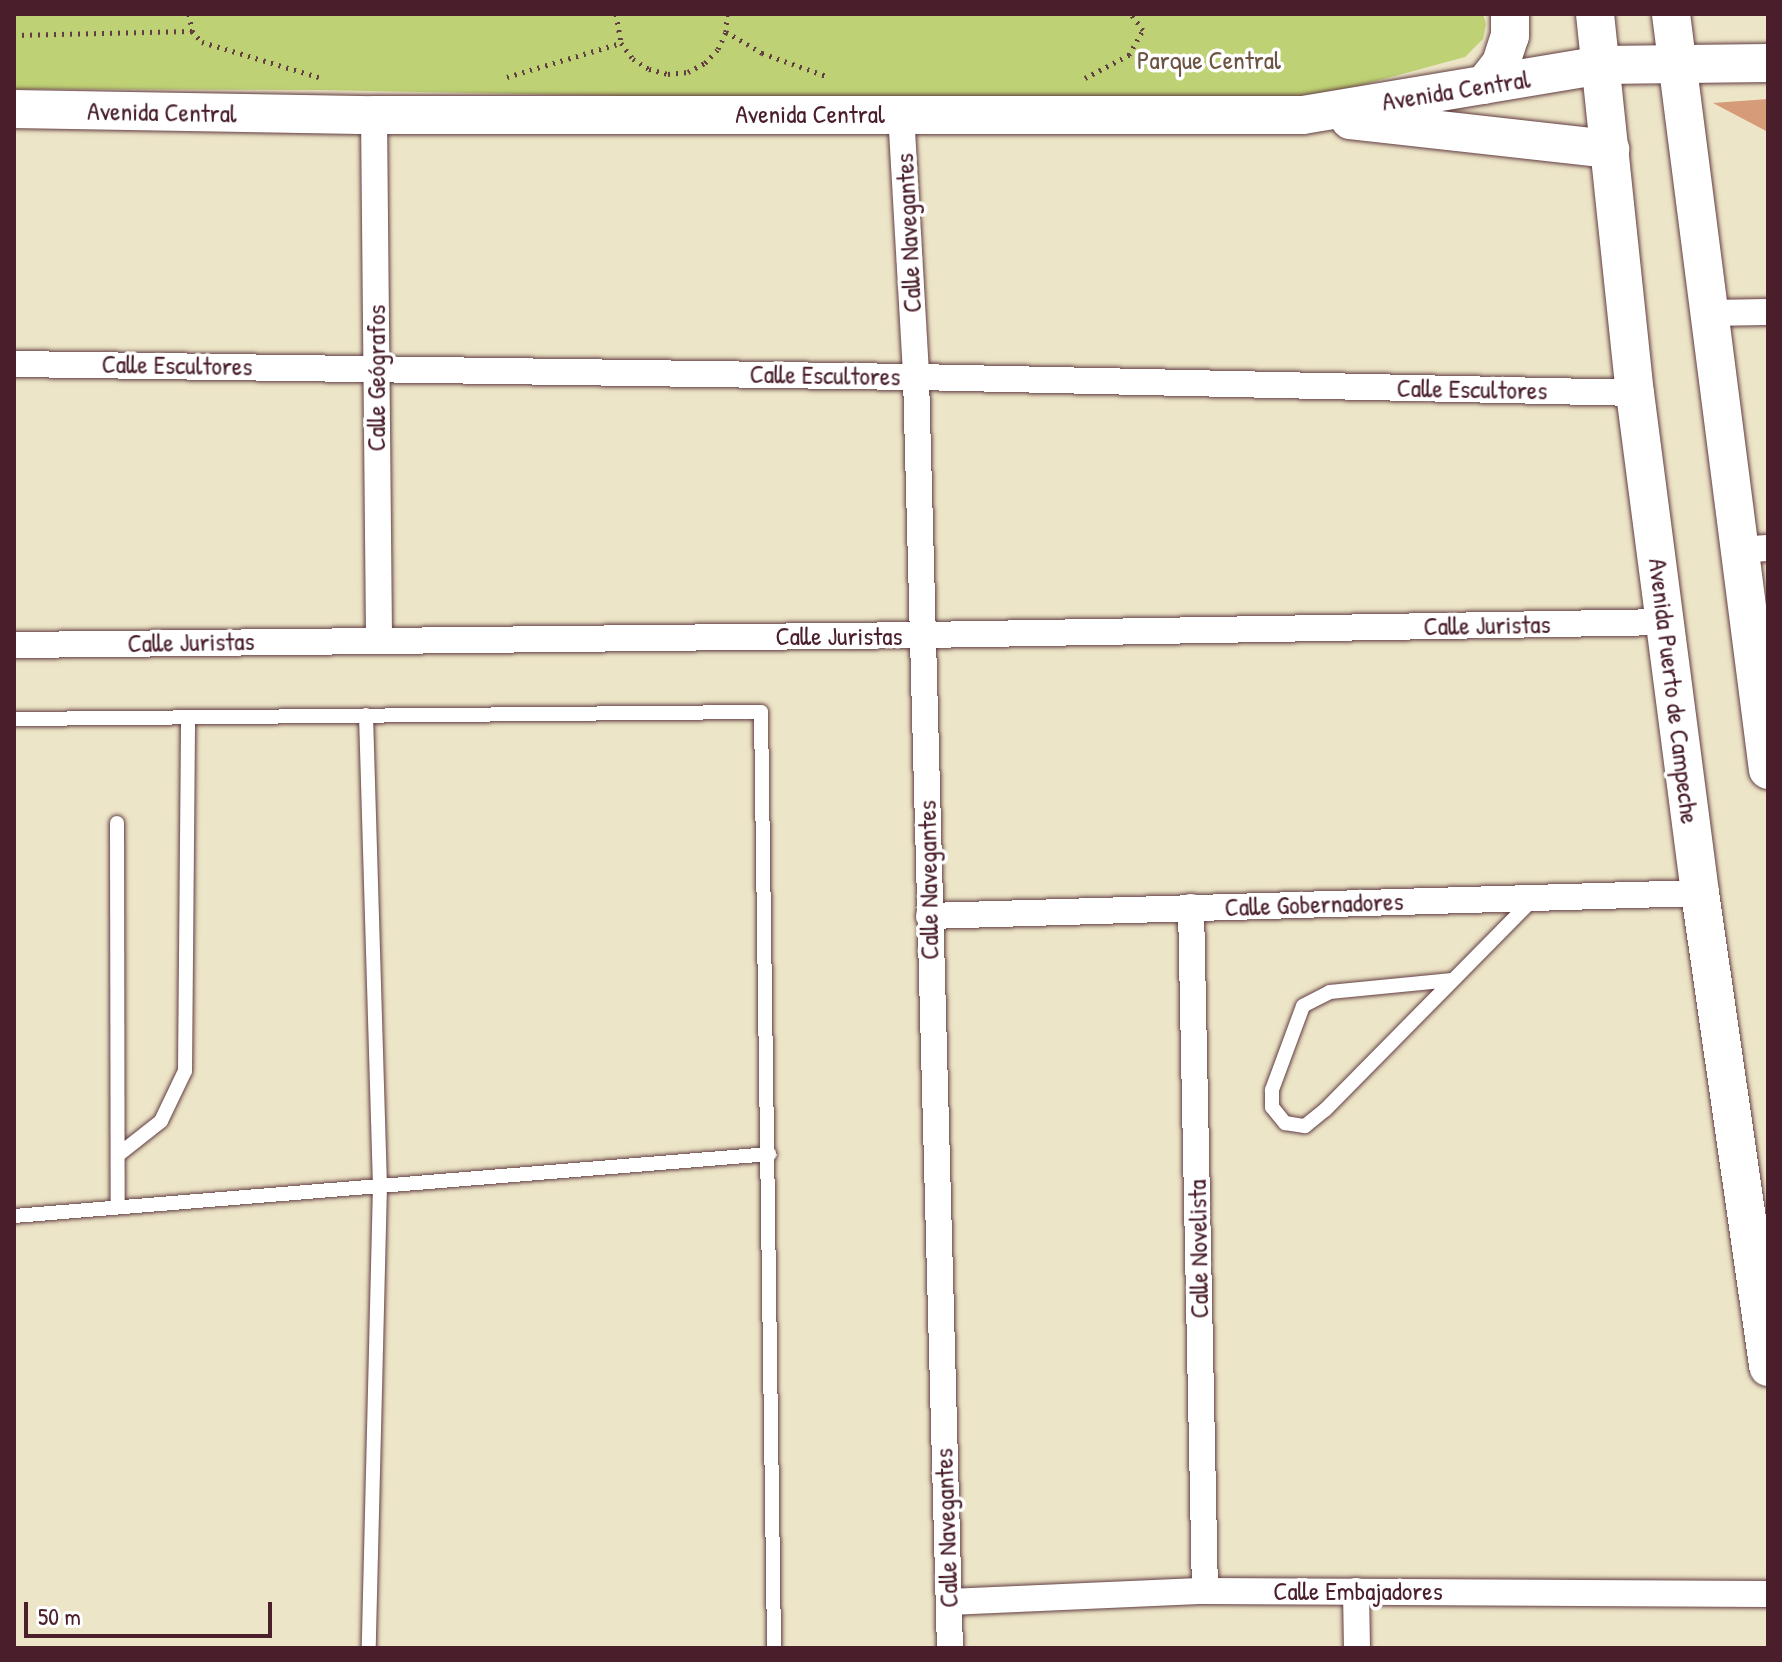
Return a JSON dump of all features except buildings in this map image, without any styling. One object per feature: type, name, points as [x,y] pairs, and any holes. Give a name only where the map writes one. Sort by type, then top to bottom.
[{"type":"main road","points":[[1484,85],[1501,63],[1510,36],[1510,14]]},
{"type":"main road","name":"Avenida Puerto de Campeche","points":[[1595,14],[1635,393],[1700,893],[1760,1259],[1768,1367]]},
{"type":"main road","points":[[1671,14],[1708,313],[1753,549],[1768,770]]},
{"type":"main road","name":"Avenida Central","points":[[14,109],[374,115],[1303,115],[1602,65],[1768,63]]},
{"type":"main road","points":[[1303,115],[1610,149]]},
{"type":"street","name":"Calle Navegantes","points":[[901,113],[916,377],[950,1648]]},
{"type":"street","name":"Calle Geógrafos","points":[[374,115],[379,640]]},
{"type":"street","points":[[1708,313],[1768,312]]},
{"type":"street","name":"Calle Escultores","points":[[14,364],[375,367],[1635,393]]},
{"type":"street","name":"Calle Juristas","points":[[14,645],[923,635],[1665,622]]},
{"type":"street","name":"Calle Gobernadores","points":[[929,916],[1700,893]]},
{"type":"street","name":"Calle Novelista","points":[[1191,907],[1205,1591]]},
{"type":"street","name":"Calle Embajadores","points":[[949,1602],[1205,1591],[1768,1594]]},
{"type":"street","points":[[1356,1591],[1357,1648]]},
{"type":"lane","points":[[14,719],[761,712],[774,1648]]},
{"type":"lane","points":[[366,715],[380,1185],[369,1648]]},
{"type":"lane","points":[[118,1155],[161,1121],[185,1071],[188,717]]},
{"type":"lane","points":[[117,823],[118,1207]]},
{"type":"lane","points":[[1452,980],[1330,992],[1303,1006],[1272,1090],[1272,1107],[1285,1123],[1305,1126],[1452,980],[1535,897]]},
{"type":"lane","points":[[14,1216],[769,1154]]},
{"type":"path","points":[[189,14],[192,31],[202,42],[324,78]]},
{"type":"path","points":[[616,14],[621,43],[633,59],[649,69],[668,74],[688,72],[705,63],[718,49],[726,32],[727,14]]},
{"type":"path","points":[[1080,81],[1129,55],[1143,30],[1131,14]]},
{"type":"path","points":[[14,35],[192,31]]},
{"type":"path","points":[[726,32],[762,53],[834,79]]},
{"type":"path","points":[[493,80],[621,43]]},
{"type":"green space","name":"Parque Central","points":[[14,14],[1483,14],[1486,24],[1483,39],[1465,57],[1358,86],[1231,108],[318,90],[14,89]]}]
